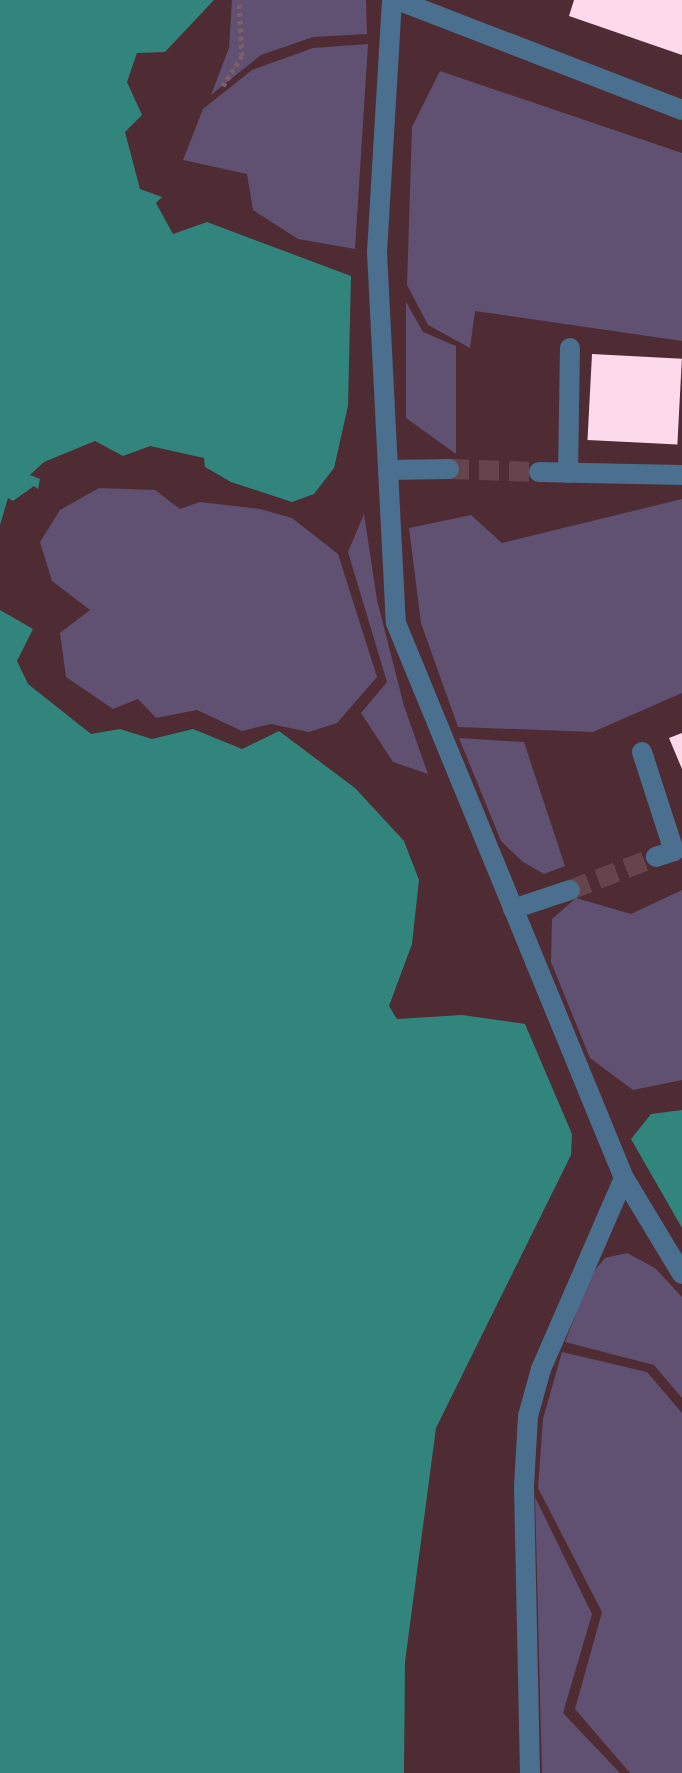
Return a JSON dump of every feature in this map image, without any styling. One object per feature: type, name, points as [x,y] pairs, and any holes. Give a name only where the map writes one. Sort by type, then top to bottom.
[{"type":"street","points":[[682,110],[394,0],[377,252],[396,623],[624,1178],[682,1274]]},
{"type":"street","points":[[568,473],[570,348]]},
{"type":"street","points":[[389,470],[449,469]]},
{"type":"street","points":[[539,472],[682,475]]},
{"type":"street","points":[[642,752],[674,851],[656,857]]},
{"type":"street","points":[[513,909],[570,890]]},
{"type":"street","points":[[530,1773],[524,1486],[528,1416],[541,1369],[624,1178]]},
{"type":"path","points":[[223,86],[242,56],[239,0]]},
{"type":"shaded area","points":[[232,0],[366,0],[367,34],[313,37],[261,55],[211,95],[229,48]]},
{"type":"shaded area","points":[[368,44],[355,249],[298,239],[253,210],[247,174],[183,160],[203,109],[252,70],[313,48]]},
{"type":"shaded area","points":[[440,71],[682,153],[682,341],[475,311],[470,348],[428,325],[407,285],[412,127]]},
{"type":"shaded area","points":[[406,302],[423,332],[456,346],[456,454],[406,418]]},
{"type":"shaded area","points":[[99,488],[155,490],[180,509],[200,502],[260,509],[292,518],[338,554],[377,677],[337,723],[309,732],[271,724],[242,731],[197,710],[156,718],[138,699],[113,709],[66,677],[60,633],[90,610],[52,581],[40,542],[60,510]]},
{"type":"shaded area","points":[[682,499],[682,693],[593,732],[458,727],[421,623],[409,528],[471,515],[502,543]]},
{"type":"shaded area","points":[[364,514],[377,600],[404,706],[428,774],[393,762],[361,713],[387,682],[348,552]]},
{"type":"shaded area","points":[[459,738],[524,742],[565,866],[544,874],[523,862],[501,841]]},
{"type":"shaded area","points":[[682,890],[682,1080],[633,1090],[590,1058],[551,962],[552,919],[576,898],[631,914]]},
{"type":"shaded area","points":[[627,1253],[655,1268],[682,1297],[682,1398],[654,1365],[565,1342],[590,1276],[605,1258]]},
{"type":"shaded area","points":[[562,1352],[647,1372],[682,1413],[682,1773],[630,1773],[575,1709],[602,1612],[538,1488],[543,1419]]},
{"type":"shaded area","points":[[535,1497],[592,1614],[563,1713],[620,1773],[542,1773]]},
{"type":"water","points":[[0,0],[214,0],[165,52],[137,53],[127,82],[142,115],[125,132],[140,189],[162,197],[156,203],[173,234],[207,222],[351,276],[348,406],[334,468],[314,494],[292,502],[231,482],[205,467],[204,458],[150,446],[123,456],[95,441],[44,462],[30,475],[40,479],[38,489],[34,486],[13,501],[8,498],[0,525]]},
{"type":"water","points":[[0,610],[33,629],[17,661],[28,684],[91,734],[120,729],[152,739],[193,729],[242,749],[279,731],[355,788],[404,841],[419,880],[412,944],[389,1006],[397,1019],[462,1015],[525,1024],[572,1134],[571,1155],[436,1428],[405,1662],[404,1773],[0,1773]]},
{"type":"water","points":[[682,1110],[682,1228],[631,1139],[651,1114]]},
{"type":"building","points":[[574,0],[682,0],[682,55],[569,16]]},
{"type":"building","points":[[592,354],[682,359],[677,445],[587,440]]},
{"type":"building","points":[[682,733],[682,769],[669,738]]},
{"type":"tunnel","points":[[449,469],[539,472]]},
{"type":"tunnel","points":[[570,890],[656,857]]}]
